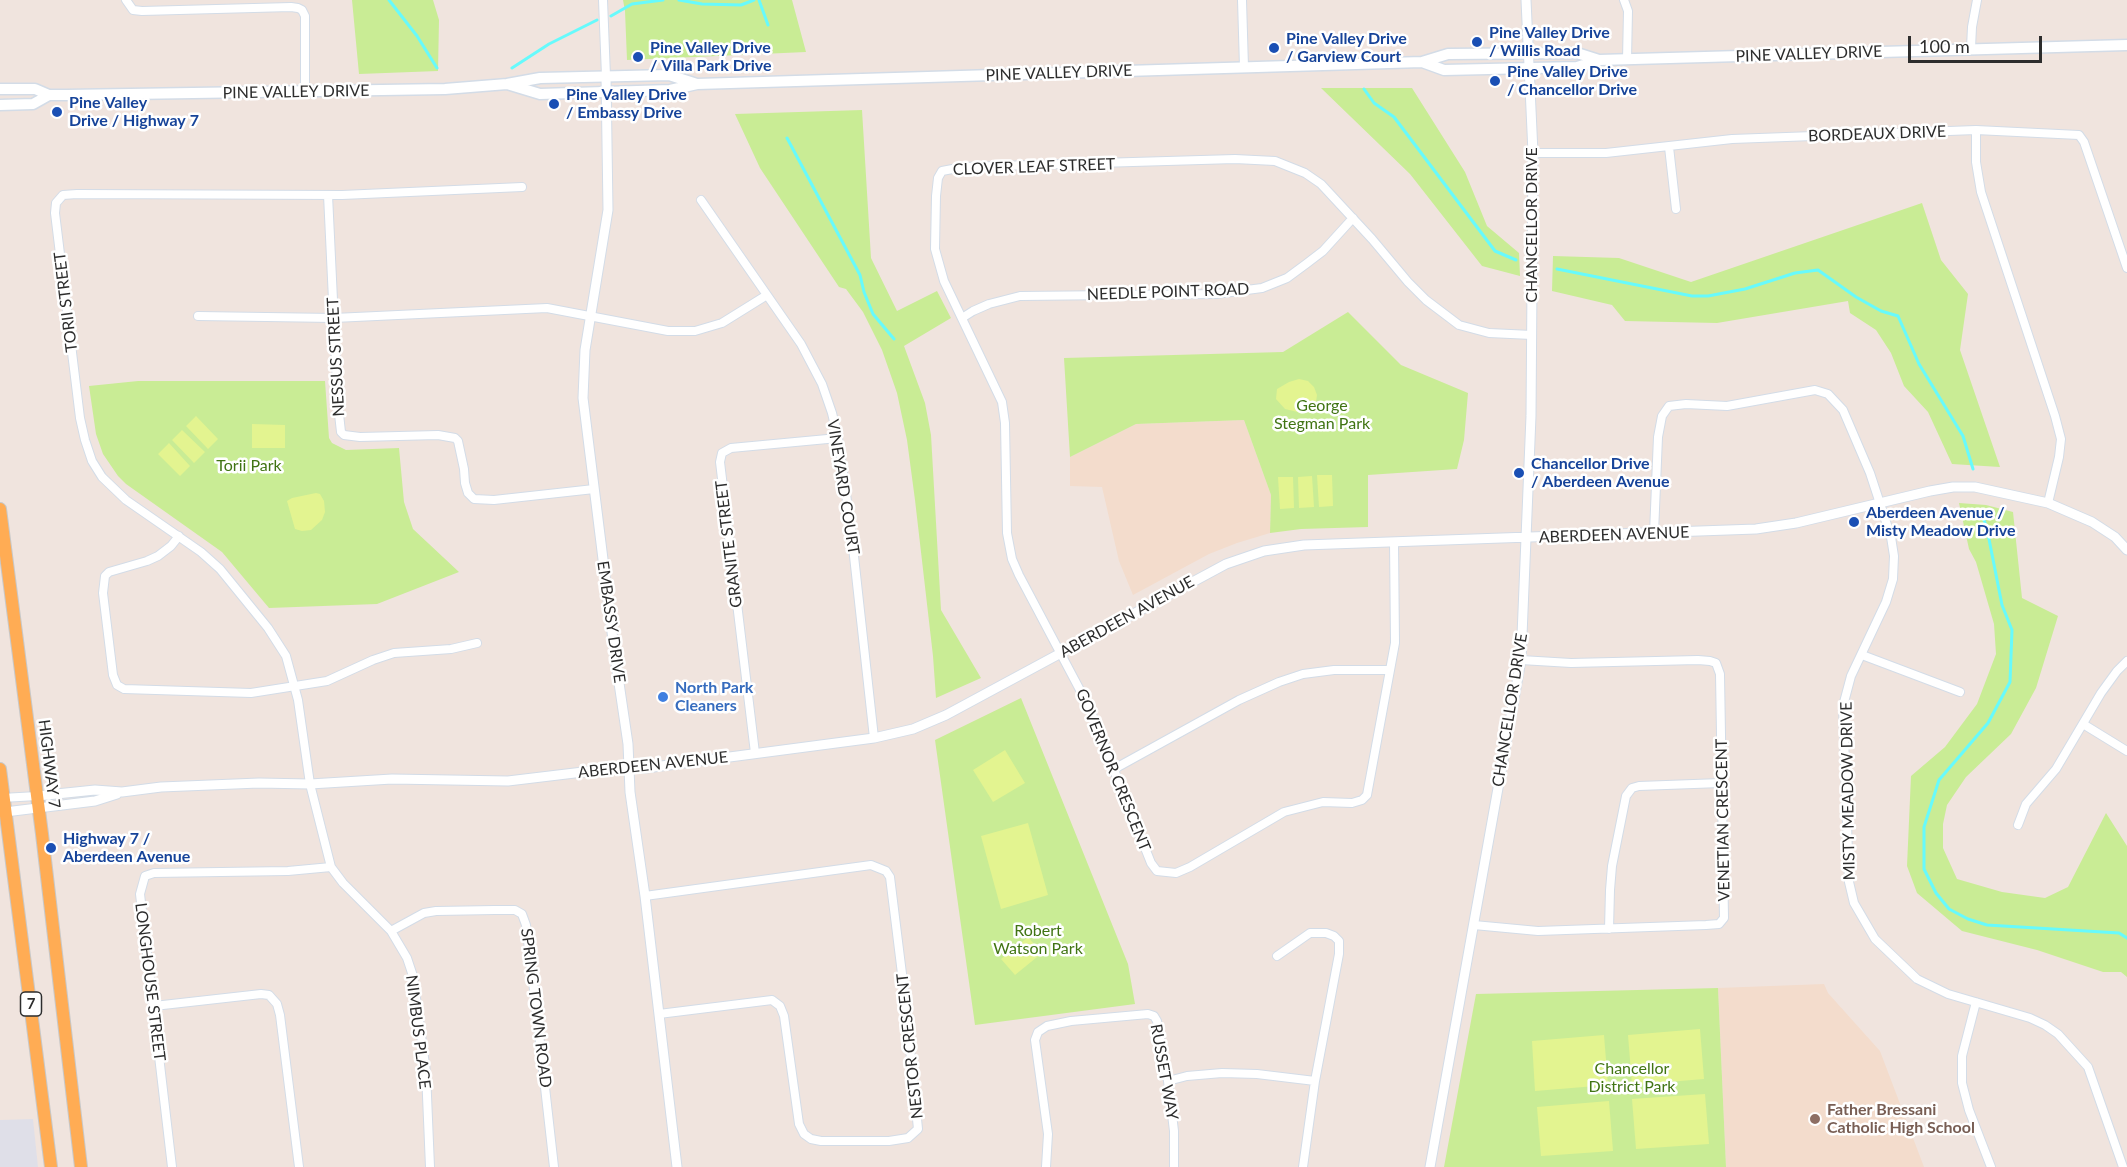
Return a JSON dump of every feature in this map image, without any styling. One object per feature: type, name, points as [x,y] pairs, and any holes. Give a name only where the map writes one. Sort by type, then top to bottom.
[{"type":"main road","name":"PINE VALLEY DRIVE","points":[[507,84],[540,94],[670,90],[697,84],[1422,62],[1448,54],[1577,53],[1599,60],[1627,60],[2127,45]]},
{"type":"main road","name":"PINE VALLEY DRIVE","points":[[1422,62],[1444,69],[1577,67],[1599,60]]},
{"type":"main road","name":"PINE VALLEY DRIVE","points":[[0,89],[35,89],[49,95],[305,92],[445,89],[507,84],[540,78],[669,75],[697,84]]},
{"type":"main road","name":"PINE VALLEY DRIVE","points":[[0,105],[33,104],[49,95]]},
{"type":"main road","name":"HIGHWAY 7","points":[[0,509],[81,1167]]},
{"type":"main road","name":"7","points":[[0,769],[3,812],[51,1167]]},
{"type":"street","points":[[126,0],[133,10],[142,11],[298,8],[302,10],[305,16],[305,92]]},
{"type":"street","points":[[603,0],[606,76]]},
{"type":"street","points":[[1242,0],[1244,67]]},
{"type":"street","name":"CHANCELLOR DRIVE","points":[[1430,1167],[1521,660],[1527,537],[1532,335],[1533,153],[1526,0]]},
{"type":"street","points":[[1624,0],[1628,11],[1627,60]]},
{"type":"street","points":[[1971,48],[1977,0]]},
{"type":"street","name":"EMBASSY DRIVE","points":[[606,76],[608,210],[590,316],[583,378],[594,489],[628,744],[631,802],[645,896],[677,1167]]},
{"type":"street","points":[[1976,130],[1976,162],[1981,192],[2061,439],[2048,503]]},
{"type":"street","name":"BORDEAUX DRIVE","points":[[1533,153],[1606,153],[1732,139],[1976,130],[2079,135],[2084,142],[2127,268]]},
{"type":"street","points":[[1669,147],[1676,209]]},
{"type":"street","name":"CLOVER LEAF STREET","points":[[1061,653],[1012,559],[1007,532],[1005,423],[1002,402],[944,281],[935,249],[938,178],[942,171],[1266,159],[1312,177],[1330,192],[1421,295],[1459,325],[1489,333],[1532,335]]},
{"type":"street","name":"TORII STREET","points":[[310,784],[294,686],[286,656],[220,569],[201,552],[116,492],[102,477],[92,460],[84,440],[80,418],[55,213],[56,203],[63,195],[77,194],[328,195],[522,187]]},
{"type":"street","name":"NESSUS STREET","points":[[328,195],[341,432],[344,435],[360,437],[438,435],[455,438],[458,441],[468,493],[474,500],[494,500],[594,489]]},
{"type":"street","name":"VINEYARD COURT","points":[[701,201],[801,344],[815,369],[832,413],[838,438],[858,583],[874,738]]},
{"type":"street","name":"NEEDLE POINT ROAD","points":[[962,318],[989,304],[1020,296],[1216,294],[1262,288],[1287,278],[1306,264],[1323,250],[1353,218]]},
{"type":"street","points":[[198,316],[333,318],[547,308],[668,331],[695,332],[722,324],[767,295]]},
{"type":"street","name":"MISTY MEADOW DRIVE","points":[[1654,533],[1658,437],[1662,416],[1669,406],[1727,406],[1815,390],[1828,394],[1843,410],[1857,439],[1880,503],[1891,537],[1894,556],[1893,579],[1886,602],[1846,691],[1843,714],[1849,882],[1854,903],[1875,939],[1917,980],[1948,994],[2040,1022],[2058,1034],[2088,1067],[2123,1167]]},
{"type":"street","name":"GRANITE STREET","points":[[755,753],[720,462],[722,453],[732,448],[838,438]]},
{"type":"street","name":"ABERDEEN AVENUE","points":[[3,812],[37,802],[95,801],[122,792],[161,787],[259,783],[310,784],[392,779],[508,781],[608,769],[646,768],[874,738],[913,729],[946,715],[1208,573],[1253,554],[1304,544],[1756,530],[1953,487],[1975,487],[2048,503],[2092,522],[2115,537],[2127,550]]},
{"type":"street","points":[[179,536],[158,556],[109,572],[105,576],[103,584],[105,612],[113,675],[117,685],[124,689],[241,693],[333,680],[388,655],[451,649],[477,643]]},
{"type":"street","name":"GOVERNOR CRESCENT","points":[[1061,653],[1089,707],[1151,863],[1156,871],[1176,873],[1284,812],[1323,802],[1352,803],[1362,800],[1367,795],[1395,643],[1394,542]]},
{"type":"street","points":[[1862,655],[1880,664],[1960,692]]},
{"type":"street","name":"VENETIAN CRESCENT","points":[[1474,924],[1538,931],[1719,924],[1724,918],[1720,675],[1716,663],[1698,660],[1571,663],[1521,660]]},
{"type":"street","points":[[2018,825],[2026,804],[2056,769],[2101,693],[2127,661]]},
{"type":"street","points":[[1114,769],[1239,700],[1279,682],[1303,674],[1334,670],[1390,670]]},
{"type":"street","points":[[2083,724],[2127,751]]},
{"type":"street","points":[[1610,929],[1612,866],[1626,796],[1632,789],[1639,786],[1721,783]]},
{"type":"street","name":"NIMBUS PLACE","points":[[310,784],[331,867],[343,883],[391,930],[407,958],[417,999],[426,1072],[430,1167]]},
{"type":"street","points":[[2,798],[37,802]]},
{"type":"street","name":"NESTOR CRESCENT","points":[[645,896],[871,865],[886,871],[890,876],[918,1129],[908,1138],[889,1141],[821,1141],[811,1140],[804,1134],[799,1124],[784,1016],[780,1006],[772,1000],[659,1014]]},
{"type":"street","name":"LONGHOUSE STREET","points":[[172,1167],[140,894],[146,876],[154,873],[288,871],[331,867]]},
{"type":"street","name":"SPRING TOWN ROAD","points":[[391,930],[424,913],[436,911],[515,910],[522,914],[526,925],[554,1167]]},
{"type":"street","points":[[1277,956],[1310,933],[1326,933],[1339,941],[1339,954],[1315,1081],[1303,1167]]},
{"type":"street","points":[[154,1006],[269,995],[277,1004],[280,1015],[299,1167]]},
{"type":"street","points":[[1976,1002],[1962,1056],[1962,1083],[1969,1110],[1991,1167]]},
{"type":"street","name":"RUSSET WAY","points":[[1046,1167],[1048,1134],[1035,1040],[1038,1032],[1047,1026],[1071,1021],[1148,1014],[1154,1016],[1157,1021],[1168,1081],[1174,1131],[1174,1167]]},
{"type":"street","points":[[1168,1081],[1187,1076],[1222,1073],[1257,1074],[1315,1081]]},
{"type":"shaded area","points":[[1244,420],[1271,495],[1270,533],[1209,554],[1133,595],[1119,561],[1102,487],[1070,486],[1070,457],[1136,424]]},
{"type":"shaded area","name":"Father Bressani Catholic High School","points":[[1824,984],[1828,993],[1880,1051],[1924,1167],[1726,1167],[1718,988]]},
{"type":"shaded area","points":[[33,1119],[38,1167],[0,1167],[0,1120]]},
{"type":"green space","points":[[352,0],[433,0],[439,20],[438,71],[359,74]]},
{"type":"green space","points":[[623,0],[792,0],[806,52],[627,60]]},
{"type":"green space","points":[[1321,88],[1412,88],[1465,172],[1487,226],[1519,253],[1520,276],[1482,266],[1410,174]]},
{"type":"green space","points":[[862,110],[871,258],[897,311],[937,291],[951,318],[904,346],[925,403],[931,435],[941,610],[981,678],[936,698],[915,500],[907,440],[897,393],[882,350],[863,312],[846,289],[839,287],[760,168],[735,114]]},
{"type":"green space","points":[[1922,203],[1941,260],[1968,294],[1960,350],[2000,467],[1952,464],[1928,412],[1904,386],[1891,353],[1876,330],[1850,313],[1848,301],[1717,323],[1625,321],[1612,305],[1552,291],[1553,256],[1619,258],[1691,282]]},
{"type":"green space","name":"George Stegman Park","points":[[1348,312],[1401,365],[1468,393],[1464,440],[1457,469],[1368,475],[1368,527],[1301,529],[1270,533],[1271,495],[1244,420],[1136,424],[1070,457],[1064,358],[1283,352]]},
{"type":"green space","points":[[1299,379],[1308,381],[1314,387],[1317,395],[1316,402],[1302,413],[1285,409],[1276,399],[1277,389]]},
{"type":"green space","name":"Torii Park","points":[[138,381],[325,381],[329,438],[332,443],[346,450],[399,448],[404,502],[413,529],[459,572],[377,604],[269,608],[222,552],[126,484],[103,454],[96,434],[89,386]]},
{"type":"green space","points":[[196,416],[218,439],[208,449],[186,426]]},
{"type":"green space","points":[[252,424],[285,425],[285,448],[252,448]]},
{"type":"green space","points":[[182,430],[205,452],[194,463],[172,440]]},
{"type":"green space","points":[[169,443],[190,466],[180,476],[158,454]]},
{"type":"green space","points":[[1317,475],[1332,475],[1333,506],[1319,507]]},
{"type":"green space","points":[[1312,476],[1314,507],[1299,508],[1298,477]]},
{"type":"green space","points":[[1278,477],[1293,477],[1294,508],[1280,509]]},
{"type":"green space","points":[[316,493],[320,494],[324,501],[325,512],[322,520],[311,530],[295,529],[287,501]]},
{"type":"green space","points":[[1959,503],[1986,505],[2013,512],[2022,598],[2058,616],[2036,688],[2011,734],[1966,777],[1947,805],[1943,824],[1943,848],[1957,879],[2002,892],[2045,898],[2068,887],[2106,813],[2127,846],[2127,977],[2121,972],[2103,972],[2037,950],[1962,931],[1917,893],[1907,866],[1911,776],[1945,747],[1977,704],[1996,654],[1994,624],[1976,562],[1969,549]]},
{"type":"green space","name":"Robert Watson Park","points":[[1021,698],[1128,964],[1135,1004],[975,1025],[935,740]]},
{"type":"green space","points":[[1005,750],[1025,783],[993,802],[973,770]]},
{"type":"green space","points":[[1028,823],[1048,895],[1001,909],[981,836]]},
{"type":"green space","points":[[1028,937],[1042,953],[1015,975],[1001,959]]},
{"type":"green space","name":"Chancellor District Park","points":[[1718,988],[1726,1167],[1444,1167],[1476,994]]},
{"type":"green space","points":[[1700,1029],[1704,1079],[1632,1085],[1628,1035]]},
{"type":"green space","points":[[1604,1035],[1608,1085],[1535,1091],[1532,1041]]},
{"type":"green space","points":[[1705,1094],[1709,1144],[1636,1149],[1632,1099]]},
{"type":"green space","points":[[1609,1101],[1613,1151],[1541,1156],[1537,1107]]},
{"type":"waterway","points":[[389,0],[417,36],[437,68]]},
{"type":"waterway","points":[[611,16],[632,4],[663,0]]},
{"type":"waterway","points":[[679,0],[702,4],[741,5],[754,0]]},
{"type":"waterway","points":[[759,0],[768,25]]},
{"type":"waterway","points":[[512,68],[549,44],[597,20]]},
{"type":"waterway","points":[[1364,89],[1374,103],[1394,117],[1495,251],[1516,260]]},
{"type":"waterway","points":[[787,138],[860,275],[873,314],[894,339]]},
{"type":"waterway","points":[[1557,269],[1692,296],[1708,296],[1745,289],[1795,273],[1818,270],[1856,297],[1881,311],[1898,316],[1919,364],[1963,436],[1973,469]]},
{"type":"waterway","points":[[1981,511],[1987,529],[2002,605],[2012,630],[2010,682],[1988,723],[1939,780],[1924,827],[1924,869],[1936,893],[1949,909],[1968,919],[1987,925],[2119,933],[2127,938]]},
{"type":"place","name":"Pine Valley Drive / Willis Road","points":[[1477,42]]},
{"type":"place","name":"Pine Valley Drive / Garview Court","points":[[1274,48]]},
{"type":"place","name":"Pine Valley Drive / Villa Park Drive","points":[[638,57]]},
{"type":"place","name":"Pine Valley Drive / Chancellor Drive","points":[[1495,81]]},
{"type":"place","name":"Pine Valley Drive / Embassy Drive","points":[[554,104]]},
{"type":"place","name":"Pine Valley Drive / Highway 7","points":[[57,112]]},
{"type":"place","name":"Chancellor Drive / Aberdeen Avenue","points":[[1519,473]]},
{"type":"place","name":"Aberdeen Avenue / Misty Meadow Drive","points":[[1854,522]]},
{"type":"place","name":"North Park Cleaners","points":[[663,697]]},
{"type":"place","name":"Highway 7 / Aberdeen Avenue","points":[[51,848]]},
{"type":"place","name":"Father Bressani Catholic High School","points":[[1815,1119]]}]
